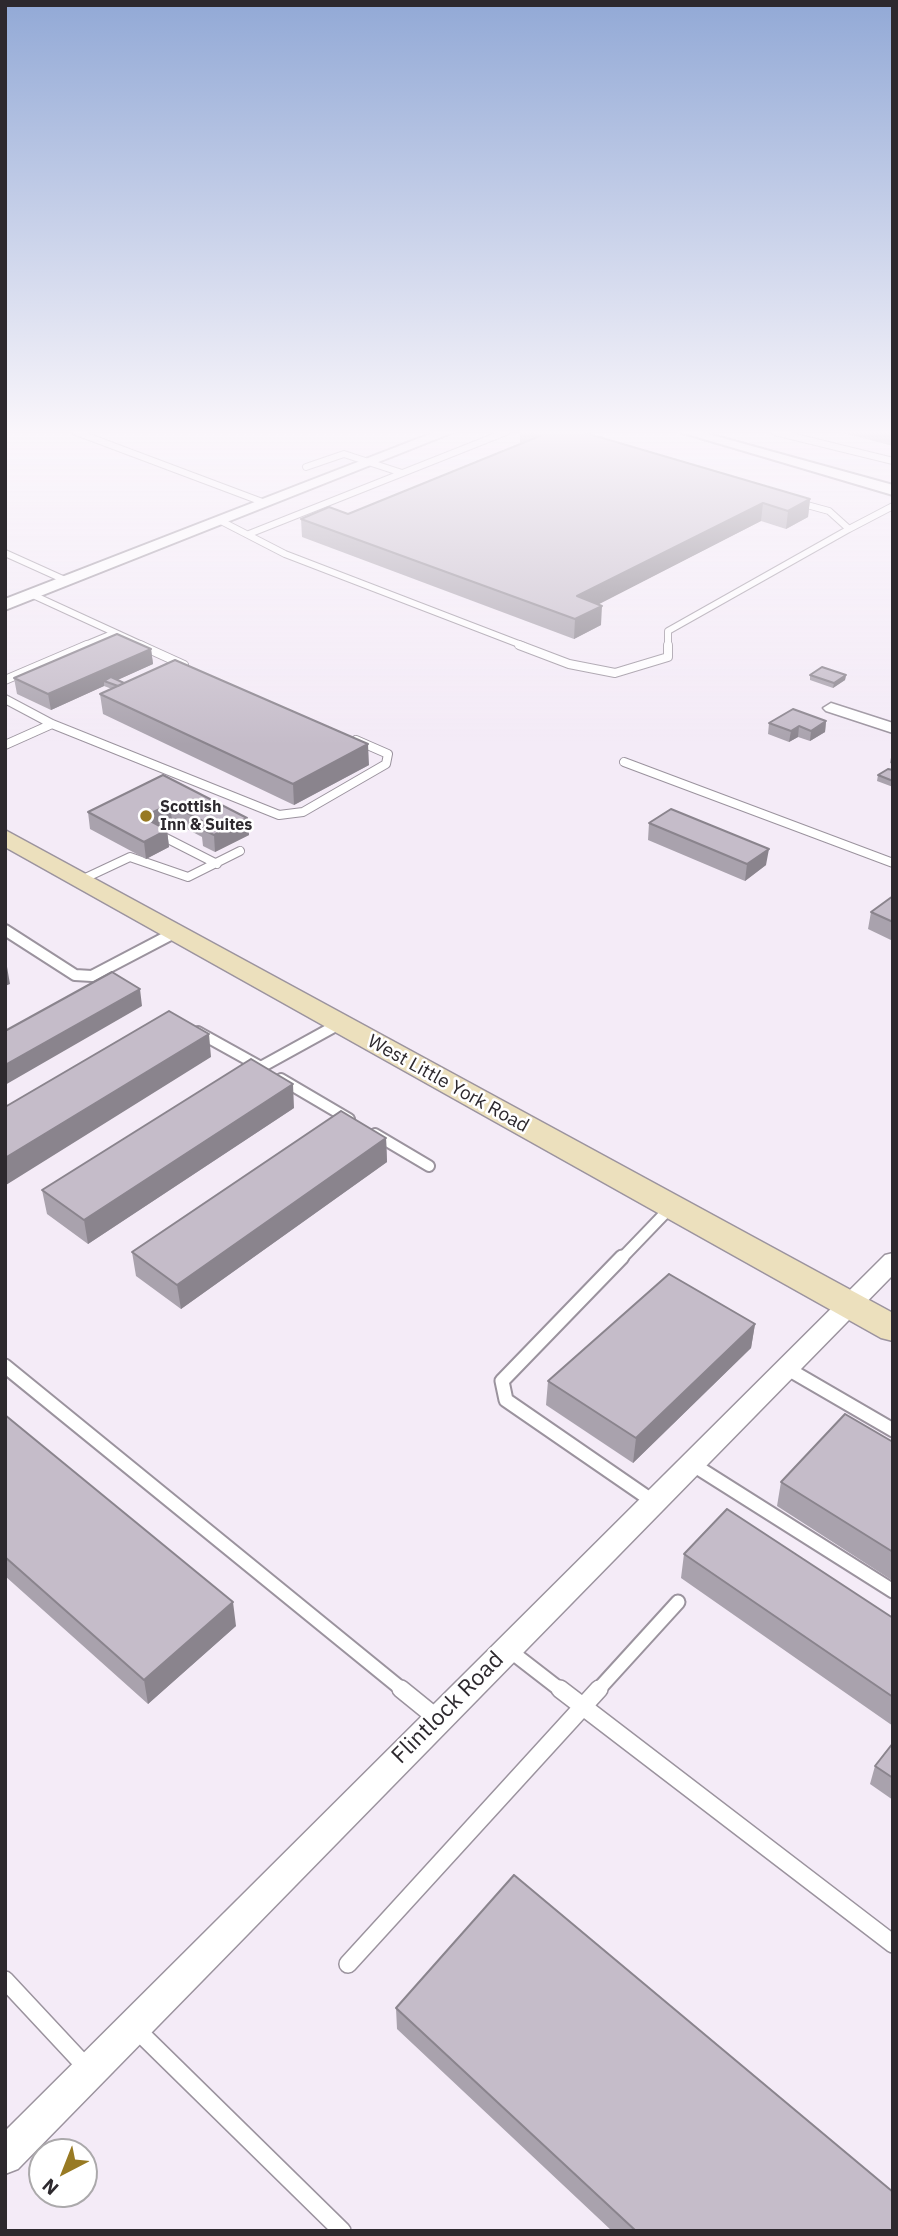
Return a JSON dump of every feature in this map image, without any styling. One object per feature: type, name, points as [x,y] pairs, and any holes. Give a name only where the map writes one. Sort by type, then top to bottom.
[{"type":"main road","name":"West Little York Road","points":[[5,838],[893,1329]]},
{"type":"street","points":[[5,606],[182,536]]},
{"type":"street","points":[[831,708],[893,729]]},
{"type":"street","name":"Flintlock Road","points":[[5,2156],[893,1261]]},
{"type":"lane","points":[[253,536],[285,554],[556,659],[615,673],[668,657],[668,631],[836,536]]},
{"type":"lane","points":[[5,554],[67,581]]},
{"type":"lane","points":[[33,595],[188,667]]},
{"type":"lane","points":[[5,680],[112,634]]},
{"type":"lane","points":[[5,699],[52,724],[279,815],[303,812],[386,764],[388,754],[351,738]]},
{"type":"lane","points":[[5,745],[52,724]]},
{"type":"lane","points":[[624,762],[893,863]]},
{"type":"lane","points":[[159,841],[166,838],[216,864]]},
{"type":"lane","points":[[81,880],[133,855],[183,877],[240,851]]},
{"type":"lane","points":[[5,930],[75,975],[92,976],[174,933]]},
{"type":"lane","points":[[261,1067],[339,1024]]},
{"type":"lane","points":[[191,1028],[357,1124]]},
{"type":"lane","points":[[369,1131],[429,1166]]},
{"type":"lane","points":[[654,1502],[506,1400],[502,1381],[671,1207]]},
{"type":"lane","points":[[5,1366],[438,1719]]},
{"type":"lane","points":[[788,1369],[893,1430]]},
{"type":"lane","points":[[692,1464],[893,1591]]},
{"type":"lane","points":[[348,1964],[678,1602]]},
{"type":"lane","points":[[507,1649],[893,1944]]},
{"type":"lane","points":[[5,1980],[89,2071]]},
{"type":"lane","points":[[133,2026],[342,2231]]},
{"type":"building","points":[[349,536],[696,536],[577,596],[602,606],[575,619]]},
{"type":"building","points":[[117,634],[151,649],[48,694],[14,678]]},
{"type":"building","points":[[175,660],[368,744],[293,784],[100,694]]},
{"type":"building","points":[[822,667],[846,675],[834,683],[810,675]]},
{"type":"building","points":[[111,677],[124,683],[118,686],[104,681]]},
{"type":"building","points":[[793,709],[826,721],[811,731],[799,726],[791,731],[769,723]]},
{"type":"building","points":[[888,769],[893,770],[893,781],[878,775]]},
{"type":"building","points":[[163,775],[247,818],[214,835],[202,829],[210,825],[170,804],[143,817],[167,830],[144,842],[88,812]]},
{"type":"building","points":[[671,809],[769,849],[747,864],[649,823]]},
{"type":"building","points":[[893,896],[893,922],[871,912]]},
{"type":"building","points":[[112,972],[140,989],[5,1065],[5,1031]]},
{"type":"building","points":[[169,1011],[209,1034],[5,1158],[5,1107]]},
{"type":"building","points":[[251,1059],[293,1084],[84,1220],[42,1190]]},
{"type":"building","points":[[341,1111],[386,1138],[177,1285],[132,1252]]},
{"type":"building","points":[[669,1274],[755,1324],[636,1438],[548,1381]]},
{"type":"building","points":[[845,1414],[893,1442],[893,1552],[781,1482]]},
{"type":"building","points":[[5,1415],[233,1602],[144,1680],[5,1557]]},
{"type":"building","points":[[727,1509],[893,1618],[893,1697],[684,1554]]},
{"type":"building","points":[[893,1743],[893,1778],[875,1766]]},
{"type":"building","points":[[514,1875],[893,2192],[893,2231],[636,2231],[396,2008]]},
{"type":"place","name":"Scottish Inn & Suites","points":[[146,816]]}]
